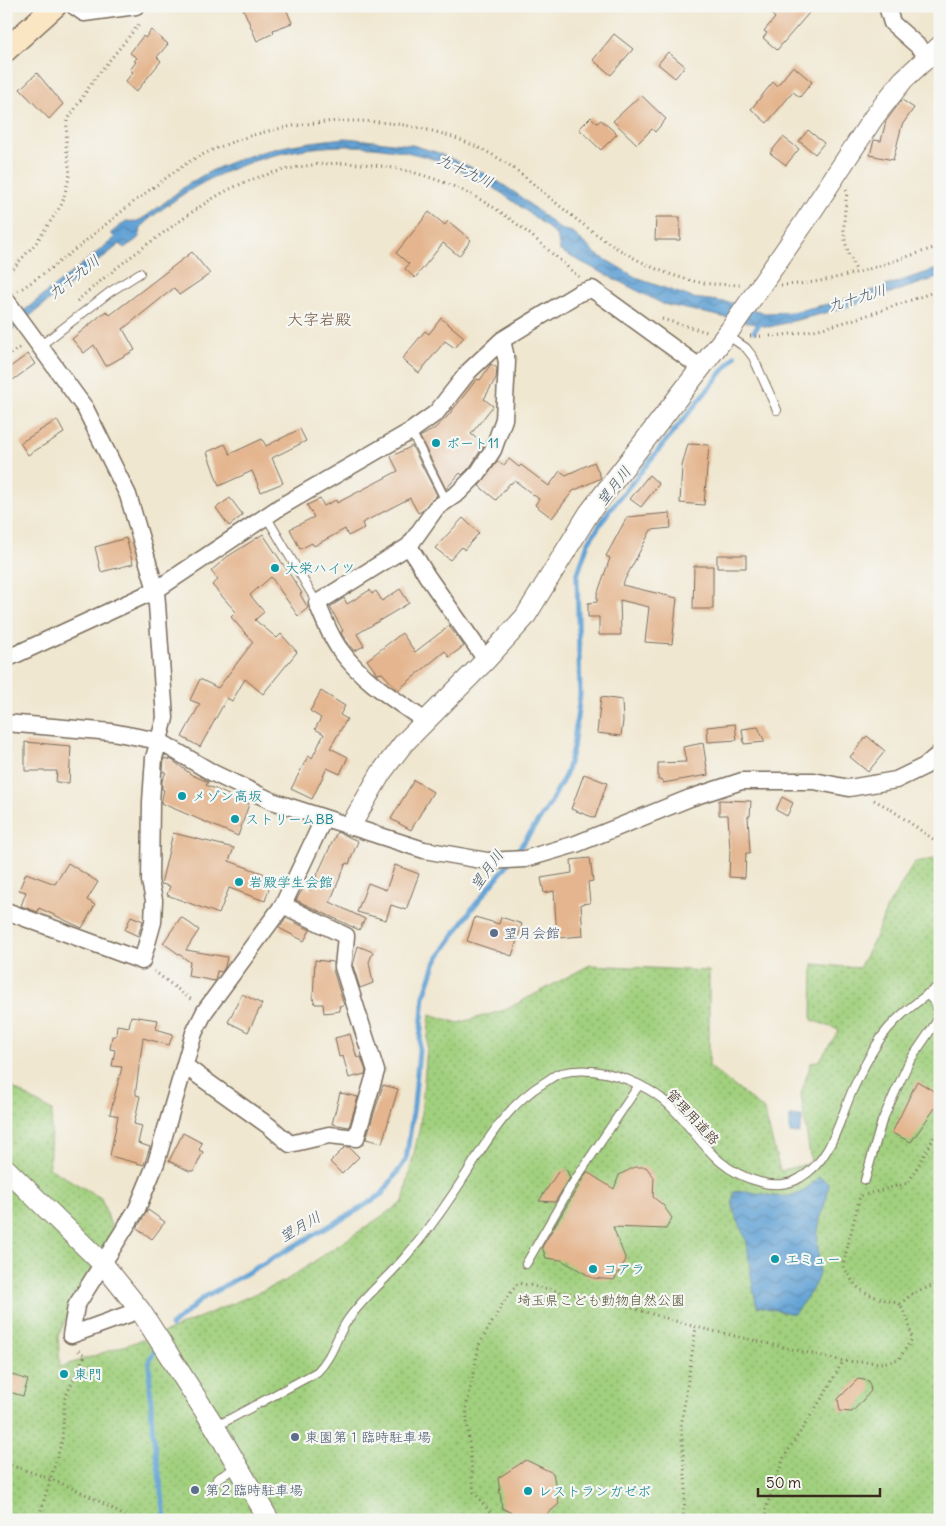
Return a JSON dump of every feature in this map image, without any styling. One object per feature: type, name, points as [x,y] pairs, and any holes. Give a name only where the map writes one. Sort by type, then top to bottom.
[{"type":"main road","points":[[6,50],[55,6]]},
{"type":"street","points":[[74,6],[84,13],[139,13]]},
{"type":"street","points":[[351,825],[382,773],[403,744],[424,720],[486,660],[525,618],[589,513],[728,334],[874,117],[903,80],[934,50],[892,23],[887,6]]},
{"type":"street","points":[[6,659],[156,590],[266,516],[411,432],[436,413],[469,371],[502,340],[579,292],[592,289],[701,368]]},
{"type":"street","points":[[6,911],[142,962],[153,922],[149,840],[154,758],[165,718],[156,590],[128,495],[86,408],[31,341],[10,299]]},
{"type":"street","points":[[424,720],[358,670],[341,652],[330,634],[317,603],[409,546],[436,508],[478,473],[500,438],[506,396],[507,362],[502,340]]},
{"type":"street","points":[[409,546],[427,576],[486,660]]},
{"type":"street","points":[[6,723],[112,732],[159,741],[213,773],[272,802],[351,825],[424,850],[487,861],[525,859],[576,844],[698,795],[742,781],[814,781],[849,788],[896,780],[925,766],[940,753]]},
{"type":"street","points":[[71,1336],[76,1306],[137,1209],[156,1163],[194,1033],[205,1011],[283,905],[324,818]]},
{"type":"street","points":[[185,1066],[269,1126],[290,1144],[330,1135],[356,1138],[376,1071],[343,967],[346,936],[283,905]]},
{"type":"street","points":[[6,1169],[103,1264],[140,1310],[215,1427],[268,1520]]},
{"type":"street","points":[[71,1336],[140,1310]]},
{"type":"lane","points":[[31,341],[140,273]]},
{"type":"lane","points":[[728,334],[754,357],[777,410]]},
{"type":"lane","points":[[411,432],[446,501]]},
{"type":"lane","points":[[266,516],[317,603]]},
{"type":"lane","name":"管理用道路","points":[[215,1427],[317,1372],[328,1360],[346,1322],[373,1289],[405,1257],[453,1195],[502,1117],[533,1089],[559,1073],[591,1069],[650,1090],[664,1102],[716,1160],[745,1178],[772,1185],[799,1179],[820,1162],[836,1134],[853,1089],[878,1042],[906,1010],[940,985]]},
{"type":"lane","points":[[865,1180],[886,1113],[909,1062],[937,1021],[937,1005],[927,994]]},
{"type":"lane","points":[[526,1264],[571,1186],[639,1086]]},
{"type":"lane","points":[[218,1479],[238,1467]]},
{"type":"path","points":[[6,276],[36,244],[62,204],[70,174],[66,145],[68,121],[139,13]]},
{"type":"path","points":[[10,299],[44,274],[127,206],[202,155],[254,134],[289,125],[350,120],[389,123],[436,132],[475,148],[515,169],[608,244],[647,266],[703,282],[758,289],[794,285],[857,272],[940,246]]},
{"type":"path","points":[[75,302],[137,250],[222,193],[280,172],[326,164],[349,163],[401,168],[448,184],[502,213],[586,283]]},
{"type":"path","points":[[834,176],[847,192],[843,228],[845,249],[857,272]]},
{"type":"path","points":[[654,316],[728,334],[772,337],[824,327],[940,290]]},
{"type":"path","points":[[6,357],[31,341]]},
{"type":"path","points":[[849,788],[888,808],[940,844]]},
{"type":"path","points":[[142,962],[205,1011]]},
{"type":"path","points":[[496,1520],[474,1492],[466,1409],[479,1345],[503,1303],[518,1282],[612,1302],[696,1326],[843,1361],[884,1363],[898,1359],[912,1339],[909,1322],[900,1304],[865,1294],[851,1281],[843,1265],[860,1196],[908,1183],[940,1127]]},
{"type":"path","points":[[900,1304],[913,1293],[940,1283]]},
{"type":"path","points":[[682,1520],[686,1489],[681,1427],[696,1326]]},
{"type":"path","points":[[38,1520],[62,1441],[66,1398],[85,1355],[70,1345],[71,1336]]},
{"type":"path","points":[[766,1520],[765,1511],[784,1456],[824,1395],[843,1361]]},
{"type":"path","points":[[6,1464],[51,1478],[99,1499],[130,1520]]},
{"type":"green space","name":"埼玉県こども動物自然公園","points":[[940,858],[940,1520],[6,1520],[6,1084],[52,1111],[49,1168],[101,1198],[114,1234],[81,1288],[58,1336],[60,1367],[163,1333],[285,1281],[403,1202],[420,1126],[430,1014],[458,1023],[505,1010],[590,965],[709,971],[709,1066],[764,1110],[780,1171],[811,1163],[801,1094],[811,1063],[820,1060],[839,1030],[812,1020],[813,964],[859,968],[874,940],[887,908],[915,862]]},
{"type":"water","name":"九十九川","points":[[346,138],[412,145],[436,152],[488,175],[517,194],[560,229],[572,232],[596,254],[639,279],[693,298],[733,303],[765,313],[792,312],[837,302],[940,268],[940,277],[837,310],[769,327],[663,304],[560,251],[557,237],[547,227],[494,188],[458,169],[420,155],[381,148],[340,146],[300,150],[261,159],[223,173],[187,192],[145,223],[141,227],[139,237],[136,240],[124,248],[120,244],[6,335],[6,325],[115,238],[111,233],[126,221],[142,219],[190,183],[226,164],[265,151],[305,143]]},
{"type":"water","points":[[790,1116],[803,1117],[799,1134],[790,1133]]},
{"type":"water","points":[[819,1177],[829,1183],[818,1230],[819,1273],[817,1280],[794,1314],[757,1306],[747,1244],[734,1212],[734,1192],[746,1191],[776,1196],[791,1196],[804,1190]]},
{"type":"building","points":[[242,6],[285,6],[292,23],[273,30],[274,33],[257,41]]},
{"type":"building","points":[[780,6],[815,6],[777,50],[763,38],[767,33],[764,31],[775,18],[772,15]]},
{"type":"building","points":[[151,30],[168,44],[157,57],[161,61],[136,92],[125,82],[133,72],[130,70],[137,58],[130,53],[143,36],[145,38]]},
{"type":"building","points":[[614,34],[633,49],[611,75],[593,60]]},
{"type":"building","points":[[668,52],[685,66],[675,78],[658,64]]},
{"type":"building","points":[[793,66],[812,82],[800,97],[793,92],[767,123],[751,109],[773,82],[777,86]]},
{"type":"building","points":[[37,73],[63,104],[49,119],[20,89]]},
{"type":"building","points":[[641,95],[666,119],[655,132],[652,129],[637,144],[613,121]]},
{"type":"building","points":[[902,100],[914,108],[902,125],[893,160],[870,155],[874,140],[881,141],[886,121]]},
{"type":"building","points":[[591,117],[597,123],[601,120],[617,134],[601,150],[579,129]]},
{"type":"building","points":[[808,130],[824,143],[815,154],[799,141]]},
{"type":"building","points":[[783,137],[799,149],[786,165],[770,153]]},
{"type":"building","points":[[429,212],[445,225],[448,221],[471,240],[459,256],[443,243],[415,278],[405,269],[409,264],[396,253]]},
{"type":"building","points":[[656,217],[680,217],[680,240],[655,240]]},
{"type":"building","points":[[192,252],[210,274],[179,295],[174,288],[123,329],[135,350],[106,366],[94,345],[84,353],[72,339],[106,311],[110,315]]},
{"type":"building","points":[[441,318],[464,337],[455,348],[445,341],[419,373],[402,359],[425,331],[429,334]]},
{"type":"building","points":[[28,354],[35,364],[6,385],[6,370]]},
{"type":"building","points":[[491,364],[497,368],[496,378],[484,399],[493,406],[471,434],[484,445],[470,467],[462,475],[460,473],[446,489],[420,437],[434,429],[447,417],[477,379],[480,380]]},
{"type":"building","points":[[57,420],[64,433],[28,455],[20,443]]},
{"type":"building","points":[[300,429],[306,441],[272,458],[283,483],[261,492],[252,471],[219,486],[207,452],[225,444],[230,454],[262,439],[266,446]]},
{"type":"building","points":[[688,444],[709,445],[704,505],[680,503],[682,466]]},
{"type":"building","points":[[412,446],[437,495],[422,511],[418,513],[410,498],[362,523],[364,528],[348,536],[345,529],[314,546],[312,543],[300,549],[290,529],[314,517],[307,505],[320,499],[324,506],[336,500],[337,503],[398,471],[391,457]]},
{"type":"building","points":[[509,459],[519,467],[521,465],[549,486],[560,471],[566,475],[594,462],[601,478],[573,491],[552,518],[535,505],[539,499],[514,480],[496,500],[479,486],[498,461],[504,465]]},
{"type":"building","points":[[649,475],[659,484],[641,507],[630,499]]},
{"type":"building","points":[[230,498],[243,515],[229,526],[216,508]]},
{"type":"building","points":[[670,513],[671,528],[651,530],[622,585],[677,598],[672,644],[645,642],[649,607],[620,600],[621,635],[599,635],[599,617],[588,617],[588,603],[597,602],[597,595],[610,558],[606,556],[627,517]]},
{"type":"building","points":[[463,518],[479,533],[464,550],[462,547],[450,560],[435,548]]},
{"type":"building","points":[[263,534],[302,593],[300,594],[308,608],[298,616],[271,577],[250,595],[264,612],[255,620],[277,638],[281,634],[297,652],[263,694],[245,679],[232,701],[227,698],[200,747],[182,737],[200,704],[190,700],[200,679],[218,688],[253,642],[231,617],[236,612],[212,585],[218,580],[211,571],[227,557]]},
{"type":"building","points":[[126,538],[133,564],[101,572],[95,547]]},
{"type":"building","points":[[717,555],[746,555],[746,568],[717,568]]},
{"type":"building","points":[[694,566],[713,566],[713,609],[693,609]]},
{"type":"building","points":[[400,589],[409,603],[357,634],[364,646],[354,651],[342,635],[341,632],[343,631],[330,607],[344,598],[347,604],[370,590],[372,594],[376,591],[382,601]]},
{"type":"building","points":[[449,626],[464,646],[449,657],[445,651],[398,690],[382,673],[377,674],[367,660],[402,633],[415,652]]},
{"type":"building","points":[[321,691],[345,706],[340,715],[347,719],[330,748],[348,757],[340,774],[327,768],[312,799],[291,789],[308,756],[312,758],[324,734],[315,729],[321,718],[310,711]]},
{"type":"building","points":[[601,697],[622,700],[623,721],[621,736],[597,733]]},
{"type":"building","points":[[735,724],[737,740],[708,742],[707,727]]},
{"type":"building","points":[[758,727],[765,742],[744,744],[742,729]]},
{"type":"building","points":[[867,736],[885,751],[868,772],[850,757]]},
{"type":"building","points":[[25,742],[71,746],[69,783],[56,782],[57,771],[25,771]]},
{"type":"building","points":[[703,743],[708,775],[663,783],[663,780],[658,780],[658,763],[686,762],[683,747]]},
{"type":"building","points":[[164,758],[172,760],[192,775],[208,782],[206,785],[249,804],[238,836],[161,803],[164,790],[162,789],[162,781],[166,772],[163,772]]},
{"type":"building","points":[[584,774],[607,783],[595,818],[571,809]]},
{"type":"building","points":[[414,780],[433,792],[411,830],[391,819]]},
{"type":"building","points":[[782,797],[793,803],[787,816],[776,810]]},
{"type":"building","points":[[719,800],[751,801],[750,816],[748,816],[750,853],[746,853],[745,878],[729,877],[728,815],[719,815]]},
{"type":"building","points":[[337,832],[358,841],[349,864],[346,863],[330,902],[365,919],[359,930],[296,900],[305,886],[310,890]]},
{"type":"building","points":[[173,833],[234,848],[229,861],[273,877],[265,901],[229,888],[219,914],[167,895],[170,886],[161,884]]},
{"type":"building","points":[[590,858],[593,881],[588,882],[590,903],[581,904],[583,936],[557,938],[554,891],[544,893],[541,878],[572,873],[571,860]]},
{"type":"building","points":[[68,863],[98,882],[87,900],[95,905],[82,928],[39,908],[38,912],[21,906],[26,892],[19,890],[26,873],[55,884]]},
{"type":"building","points":[[395,865],[419,874],[406,910],[391,905],[386,920],[357,912],[368,883],[386,890]]},
{"type":"building","points":[[131,916],[143,921],[138,936],[125,930]]},
{"type":"building","points":[[181,917],[199,930],[186,950],[227,957],[222,972],[217,971],[215,981],[188,976],[190,962],[163,943]]},
{"type":"building","name":"望月会館","points":[[475,917],[499,924],[501,917],[522,924],[512,956],[467,941]]},
{"type":"building","points":[[286,918],[310,930],[304,941],[279,928]]},
{"type":"building","points":[[358,946],[373,952],[369,962],[373,983],[360,988],[353,966]]},
{"type":"building","points":[[315,960],[333,962],[333,970],[344,1005],[339,1006],[340,1011],[324,1013],[323,1004],[315,1004],[313,998]]},
{"type":"building","points":[[242,994],[262,1004],[248,1032],[228,1022]]},
{"type":"building","points":[[131,1016],[158,1020],[156,1029],[173,1034],[169,1045],[143,1038],[136,1089],[136,1095],[140,1096],[134,1124],[142,1126],[138,1143],[150,1147],[144,1165],[110,1156],[118,1116],[110,1114],[122,1067],[112,1066],[115,1050],[110,1049],[112,1036],[116,1036],[117,1025],[129,1027]]},
{"type":"building","points":[[350,1034],[357,1058],[361,1057],[366,1071],[365,1074],[349,1078],[343,1056],[339,1057],[335,1038]]},
{"type":"building","points":[[917,1081],[940,1095],[940,1101],[911,1142],[892,1133]]},
{"type":"building","points":[[383,1085],[398,1089],[382,1143],[366,1139]]},
{"type":"building","points":[[340,1093],[358,1097],[349,1127],[332,1124]]},
{"type":"building","points":[[183,1133],[202,1143],[199,1150],[203,1152],[194,1171],[189,1171],[169,1161]]},
{"type":"building","points":[[345,1147],[349,1147],[359,1157],[342,1174],[330,1162]]},
{"type":"building","points":[[635,1167],[646,1167],[654,1177],[653,1197],[663,1205],[672,1218],[666,1229],[613,1227],[626,1260],[614,1280],[593,1278],[561,1260],[546,1258],[542,1247],[587,1172],[614,1189],[619,1175]]},
{"type":"building","points":[[566,1169],[570,1178],[555,1202],[539,1201],[558,1172]]},
{"type":"building","points":[[148,1210],[165,1222],[152,1239],[137,1228]]},
{"type":"building","points":[[6,1373],[28,1380],[23,1396],[6,1391]]},
{"type":"building","points":[[858,1379],[869,1381],[871,1391],[852,1412],[840,1411],[838,1399]]},
{"type":"building","name":"レストランガゼボ","points":[[526,1460],[553,1473],[559,1504],[540,1520],[525,1520],[502,1508],[498,1478]]},
{"type":"waterway","name":"望月川","points":[[754,331],[763,320]]},
{"type":"waterway","name":"望月川","points":[[513,857],[547,809],[566,774],[573,748],[580,695],[577,576],[588,543],[609,511],[735,356]]},
{"type":"waterway","name":"望月川","points":[[171,1326],[203,1298],[361,1208],[382,1194],[406,1160],[414,1105],[424,996],[436,961],[471,910],[508,864]]},
{"type":"waterway","name":"望月川","points":[[157,1346],[149,1361],[152,1425],[165,1517]]},
{"type":"place","name":"ポート11","points":[[436,443]]},
{"type":"place","name":"大栄ハイツ","points":[[275,568]]},
{"type":"place","name":"メゾン高坂","points":[[182,796]]},
{"type":"place","name":"ストリームBB","points":[[235,819]]},
{"type":"place","name":"岩殿学生会館","points":[[239,882]]},
{"type":"place","name":"望月会館","points":[[494,933]]},
{"type":"place","name":"エミュー","points":[[775,1259]]},
{"type":"place","name":"コアラ","points":[[593,1269]]},
{"type":"place","name":"東門","points":[[64,1374]]},
{"type":"place","name":"東園第１臨時駐車場","points":[[295,1437]]},
{"type":"place","name":"第２臨時駐車場","points":[[195,1490]]},
{"type":"place","name":"レストランガゼボ","points":[[528,1491]]},
{"type":"district","name":"大字岩殿","points":[[319,319]]}]
